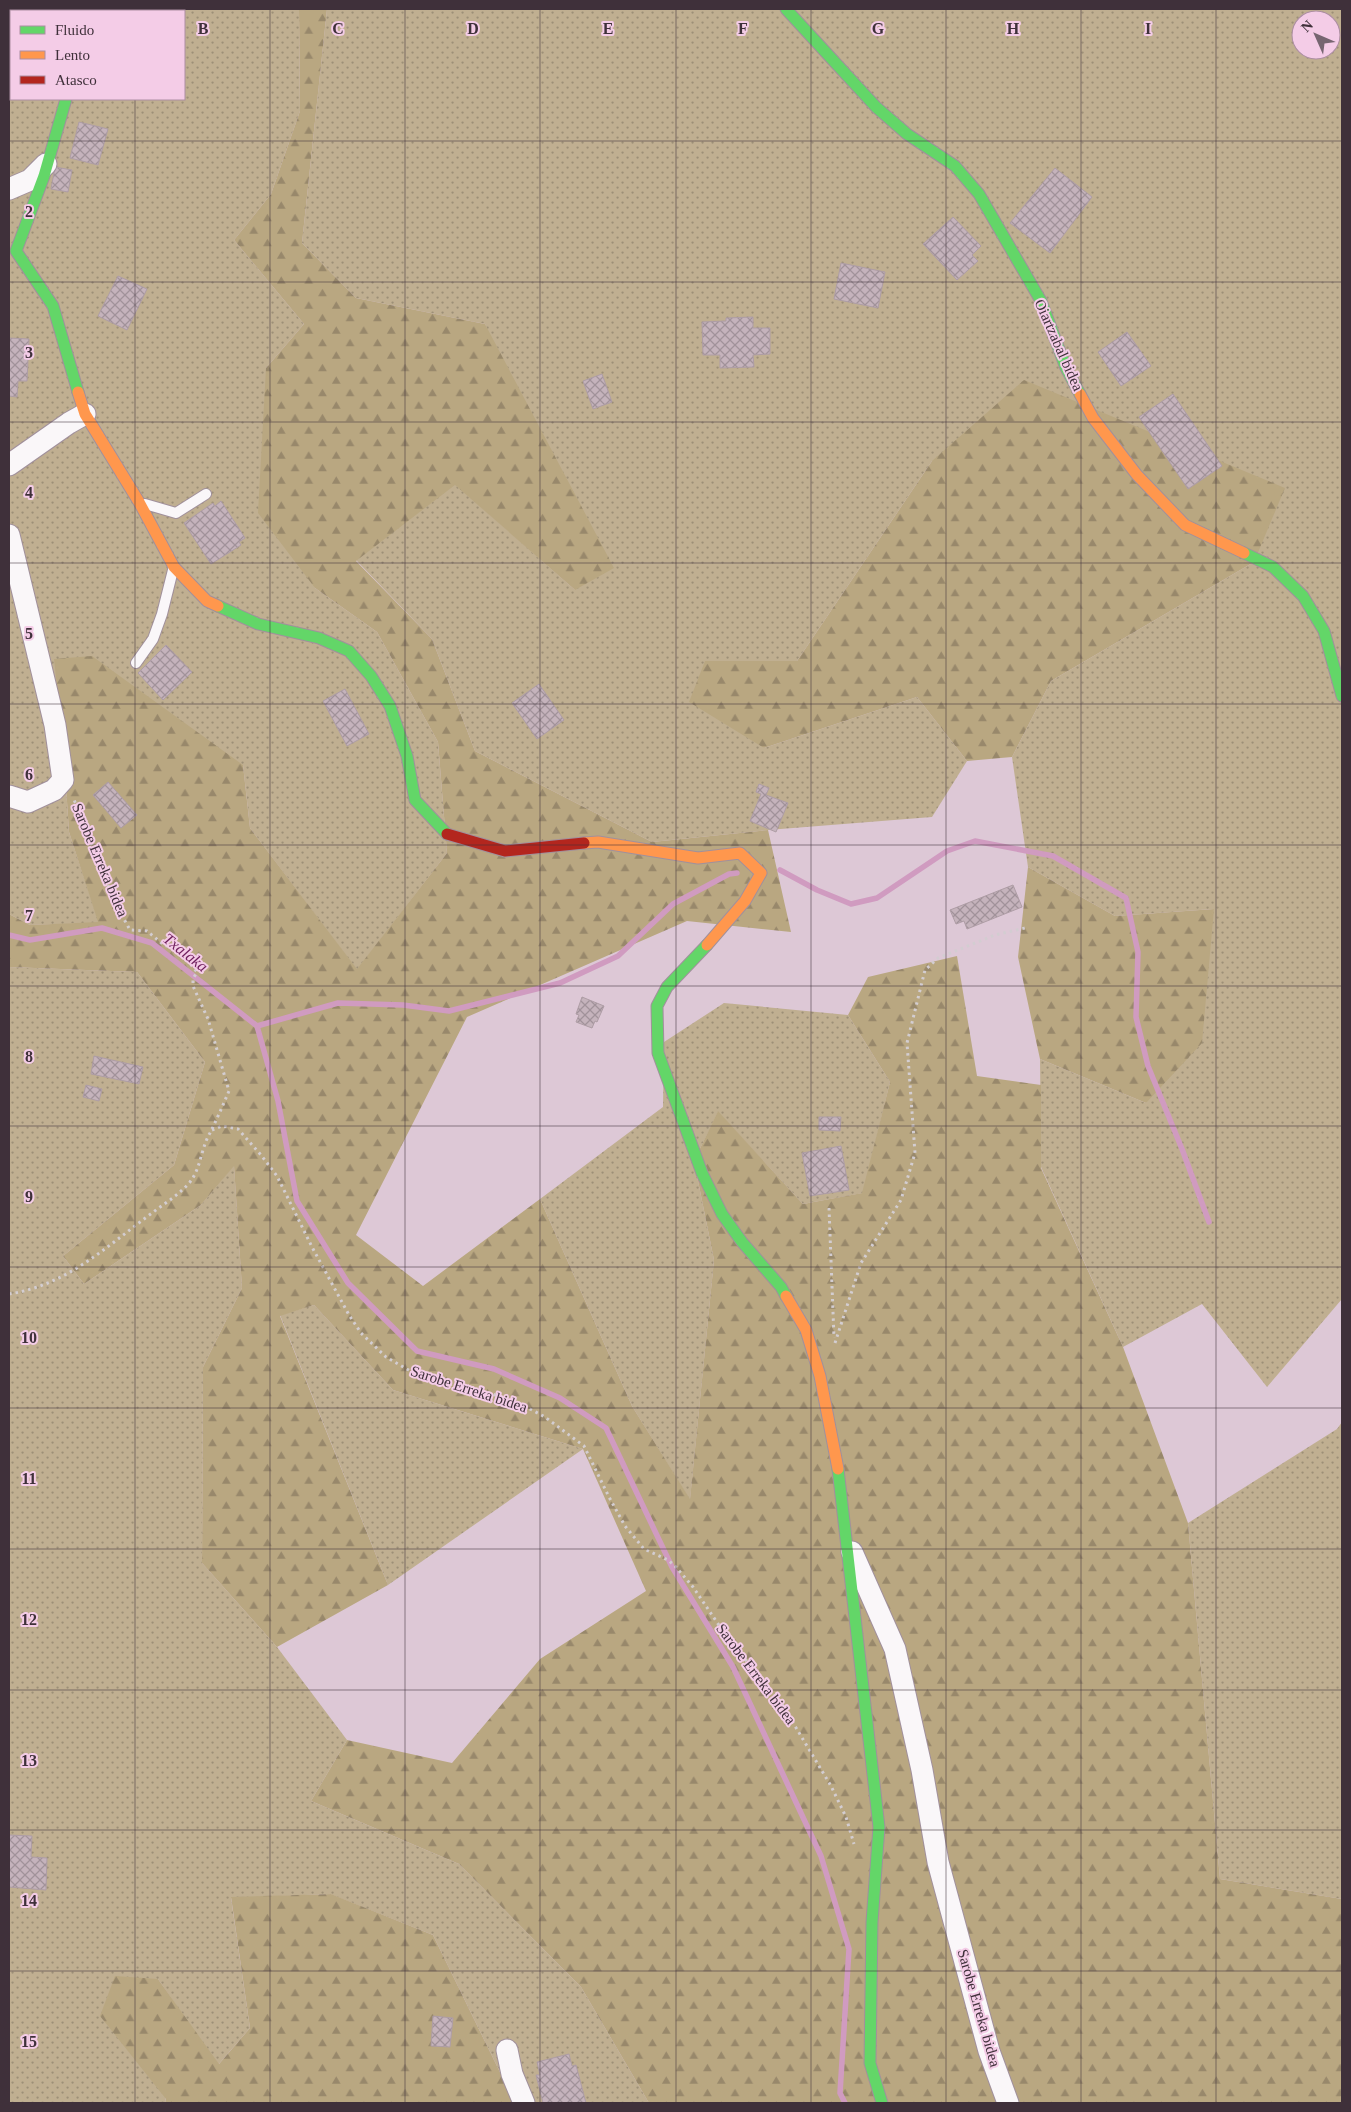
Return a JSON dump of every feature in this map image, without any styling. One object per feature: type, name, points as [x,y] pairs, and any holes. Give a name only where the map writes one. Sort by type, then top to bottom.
[{"type":"street","name":"Oiartzabal bidea","points":[[786,9],[876,107],[907,134],[955,166],[979,194],[1041,301],[1066,368],[1093,418],[1137,475],[1185,525],[1273,567],[1302,596],[1324,631],[1342,696]]},
{"type":"street","points":[[66,100],[57,136],[46,164],[29,221],[14,255],[53,306],[85,414],[139,502],[174,567],[207,601],[258,624],[319,638],[349,650],[371,676],[390,706],[407,756],[415,800],[447,834],[505,851],[598,842],[698,858],[740,853],[761,873],[745,900],[724,927],[667,987],[657,1006],[658,1053],[702,1173],[722,1214],[742,1242],[781,1286],[806,1330],[828,1410],[836,1454],[879,1827],[872,1922],[870,2063],[882,2103]]},
{"type":"street","points":[[9,189],[30,180],[46,164]]},
{"type":"street","points":[[9,465],[85,414]]},
{"type":"street","points":[[9,535],[55,725],[63,780],[54,790],[28,802],[9,796]]},
{"type":"street","name":"Sarobe Erreka bidea","points":[[845,1538],[895,1649],[922,1770],[938,1862],[989,2051],[1008,2103]]},
{"type":"street","points":[[507,2050],[512,2074],[524,2103]]},
{"type":"lane","points":[[139,502],[176,513],[206,494]]},
{"type":"lane","points":[[136,663],[153,639],[162,614],[174,567]]},
{"type":"path","name":"Sarobe Erreka bidea","points":[[62,769],[114,901],[130,930],[147,932],[164,944],[179,950],[197,972],[193,979],[193,986],[214,1038],[229,1091],[212,1130]]},
{"type":"path","points":[[834,1343],[861,1263],[901,1200],[915,1153],[907,1043],[925,970],[938,958],[995,935],[1025,928]]},
{"type":"path","name":"Sarobe Erreka bidea","points":[[212,1130],[222,1126],[238,1129],[272,1169],[292,1203],[312,1248],[340,1299],[361,1333],[386,1357],[412,1372],[462,1388],[483,1391],[517,1402],[545,1417],[584,1446],[609,1497],[626,1526],[644,1549],[668,1560],[675,1566],[693,1587],[729,1640],[780,1701],[832,1786],[846,1817],[856,1853]]},
{"type":"path","points":[[9,1294],[32,1290],[55,1282],[83,1265],[175,1196],[191,1181],[212,1130]]},
{"type":"path","points":[[829,1208],[834,1351]]},
{"type":"shaded area","points":[[9,9],[299,9],[300,111],[271,194],[234,240],[304,324],[266,368],[315,588],[377,632],[438,742],[447,853],[357,970],[250,828],[243,765],[63,741],[69,832],[99,923],[30,925],[9,914]]},
{"type":"shaded area","points":[[327,9],[1342,9],[1342,1299],[1267,1387],[1202,1304],[1123,1347],[1041,1167],[1040,1059],[1146,1103],[1214,909],[1115,916],[1028,867],[1012,757],[1051,681],[1254,562],[932,461],[797,661],[705,661],[764,748],[917,697],[967,761],[932,817],[768,830],[652,842],[475,751],[432,639],[356,560],[455,484],[575,590],[485,324],[356,298],[302,243]]},
{"type":"shaded area","points":[[9,967],[137,972],[205,1062],[174,1165],[63,1256],[84,1284],[201,1205],[234,1165],[242,1288],[203,1367],[202,1563],[277,1647],[347,1740],[311,1801],[459,1864],[581,1987],[649,2103],[515,2103],[433,1935],[330,1894],[231,1898],[250,2028],[218,2065],[158,1979],[166,2103],[9,2103]]},
{"type":"shaded area","points":[[724,1003],[848,1015],[890,1082],[863,1193],[803,1204],[718,1112],[694,1161],[714,1260],[690,1500],[632,1406],[540,1199],[663,1107],[664,1042]]},
{"type":"shaded area","points":[[314,1305],[393,1390],[583,1449],[388,1585],[280,1315]]},
{"type":"shaded area","points":[[1342,1422],[1342,1899],[1220,1879],[1188,1523],[1337,1429]]},
{"type":"green space","points":[[299,9],[327,9],[302,243],[356,298],[485,324],[614,568],[575,590],[455,485],[356,561],[432,639],[475,751],[652,842],[768,830],[791,932],[687,921],[467,1017],[356,1235],[423,1286],[540,1199],[632,1406],[690,1499],[714,1260],[694,1161],[718,1111],[803,1204],[862,1193],[890,1082],[848,1015],[868,977],[957,956],[977,1076],[1041,1085],[1041,1168],[1123,1347],[1188,1523],[1220,1879],[1342,1899],[1342,2103],[649,2103],[581,1987],[459,1864],[311,1801],[347,1740],[452,1763],[540,1659],[646,1591],[583,1449],[393,1390],[314,1305],[280,1316],[388,1585],[277,1647],[202,1563],[203,1367],[242,1288],[234,1166],[201,1205],[84,1284],[63,1256],[174,1165],[205,1062],[137,972],[9,967],[9,914],[30,925],[98,922],[69,832],[63,741],[54,659],[92,656],[243,765],[250,828],[357,969],[447,853],[438,742],[377,632],[315,588],[258,513],[266,368],[304,324],[234,240],[271,194],[300,111]]},
{"type":"green space","points":[[1024,380],[1285,488],[1254,562],[1051,681],[1012,757],[967,761],[917,697],[764,748],[689,702],[705,661],[797,661],[932,461]]},
{"type":"green space","points":[[1028,867],[1115,916],[1214,909],[1202,1043],[1146,1103],[1040,1059],[1018,957]]},
{"type":"green space","points":[[331,1894],[433,1935],[515,2103],[166,2103],[166,2099],[100,2016],[115,1976],[158,1979],[219,2064],[250,2028],[231,1897]]},
{"type":"building","points":[[79,122],[108,129],[98,165],[70,158]]},
{"type":"building","points":[[55,167],[72,170],[68,192],[51,189]]},
{"type":"building","points":[[1055,168],[1092,197],[1050,253],[1010,223]]},
{"type":"building","points":[[953,217],[981,246],[972,255],[978,261],[957,280],[923,244]]},
{"type":"building","points":[[841,263],[885,272],[878,308],[834,299]]},
{"type":"building","points":[[118,276],[147,289],[127,330],[98,316]]},
{"type":"building","points":[[753,317],[753,328],[770,328],[770,354],[753,355],[754,367],[720,368],[720,355],[703,355],[702,322],[726,321],[726,318]]},
{"type":"building","points":[[1127,332],[1151,366],[1121,386],[1098,352]]},
{"type":"building","points":[[9,338],[29,339],[27,381],[18,381],[17,397],[9,396]]},
{"type":"building","points":[[602,374],[612,402],[593,409],[583,381]]},
{"type":"building","points":[[1173,394],[1222,466],[1188,489],[1139,417]]},
{"type":"building","points":[[221,501],[245,538],[239,542],[241,545],[211,564],[184,523],[213,503],[215,506]]},
{"type":"building","points":[[166,645],[192,672],[163,700],[138,673]]},
{"type":"building","points":[[539,684],[564,720],[537,739],[512,703]]},
{"type":"building","points":[[345,689],[369,734],[347,746],[323,701]]},
{"type":"building","points":[[108,782],[137,815],[121,828],[93,795]]},
{"type":"building","points":[[759,784],[769,788],[766,795],[788,803],[776,832],[750,821],[761,794],[756,792]]},
{"type":"building","points":[[1013,885],[1022,907],[967,929],[964,921],[956,924],[950,910]]},
{"type":"building","points":[[582,997],[604,1006],[597,1022],[595,1021],[592,1028],[576,1022],[579,1015],[576,1014]]},
{"type":"building","points":[[94,1056],[143,1067],[139,1084],[91,1074]]},
{"type":"building","points":[[86,1085],[102,1089],[99,1101],[83,1097]]},
{"type":"building","points":[[819,1117],[841,1117],[840,1131],[819,1130]]},
{"type":"building","points":[[841,1146],[849,1190],[810,1196],[802,1153]]},
{"type":"building","points":[[9,1835],[32,1836],[31,1857],[47,1858],[46,1890],[9,1887]]},
{"type":"building","points":[[433,2016],[453,2018],[450,2047],[431,2046]]},
{"type":"building","points":[[569,2054],[572,2066],[576,2065],[586,2103],[543,2103],[536,2075],[540,2075],[537,2062]]},
{"type":"waterway","points":[[780,870],[817,890],[851,904],[877,898],[947,851],[975,841],[1053,856],[1126,898],[1138,952],[1136,1017],[1148,1066],[1209,1222]]},
{"type":"waterway","points":[[257,1026],[338,1003],[403,1005],[449,1011],[560,983],[618,956],[673,904],[729,874],[737,873]]},
{"type":"waterway","name":"Txalaka","points":[[9,935],[30,940],[102,928],[152,943],[257,1026],[278,1101],[297,1201],[348,1283],[417,1351],[494,1369],[560,1398],[606,1428],[672,1567],[733,1667],[821,1856],[849,1949],[840,2093],[845,2103]]},
{"type":"traffic: fast","points":[[786,9],[876,107],[907,134],[955,166],[979,194],[1041,301],[1066,368],[1080,394]]},
{"type":"traffic: fast","points":[[66,100],[44,176],[16,251],[53,306],[78,392]]},
{"type":"traffic: fast","points":[[1244,553],[1273,567],[1303,596],[1324,631],[1342,696]]},
{"type":"traffic: fast","points":[[218,606],[258,624],[319,638],[349,651],[371,676],[390,706],[407,756],[415,800],[447,834]]},
{"type":"traffic: fast","points":[[707,945],[667,987],[657,1006],[658,1053],[702,1173],[722,1214],[742,1242],[781,1287],[786,1296]]},
{"type":"traffic: fast","points":[[838,1469],[879,1827],[872,1922],[870,2063],[882,2103]]},
{"type":"traffic: slow","points":[[78,392],[85,414],[139,502],[174,567],[207,601],[218,606]]},
{"type":"traffic: slow","points":[[1080,394],[1093,418],[1137,475],[1185,525],[1244,553]]},
{"type":"traffic: slow","points":[[584,843],[598,842],[698,858],[740,853],[761,873],[745,901],[707,945]]},
{"type":"traffic: slow","points":[[786,1296],[806,1330],[820,1376],[838,1469]]},
{"type":"traffic: jam","points":[[447,834],[505,851],[584,843]]}]
